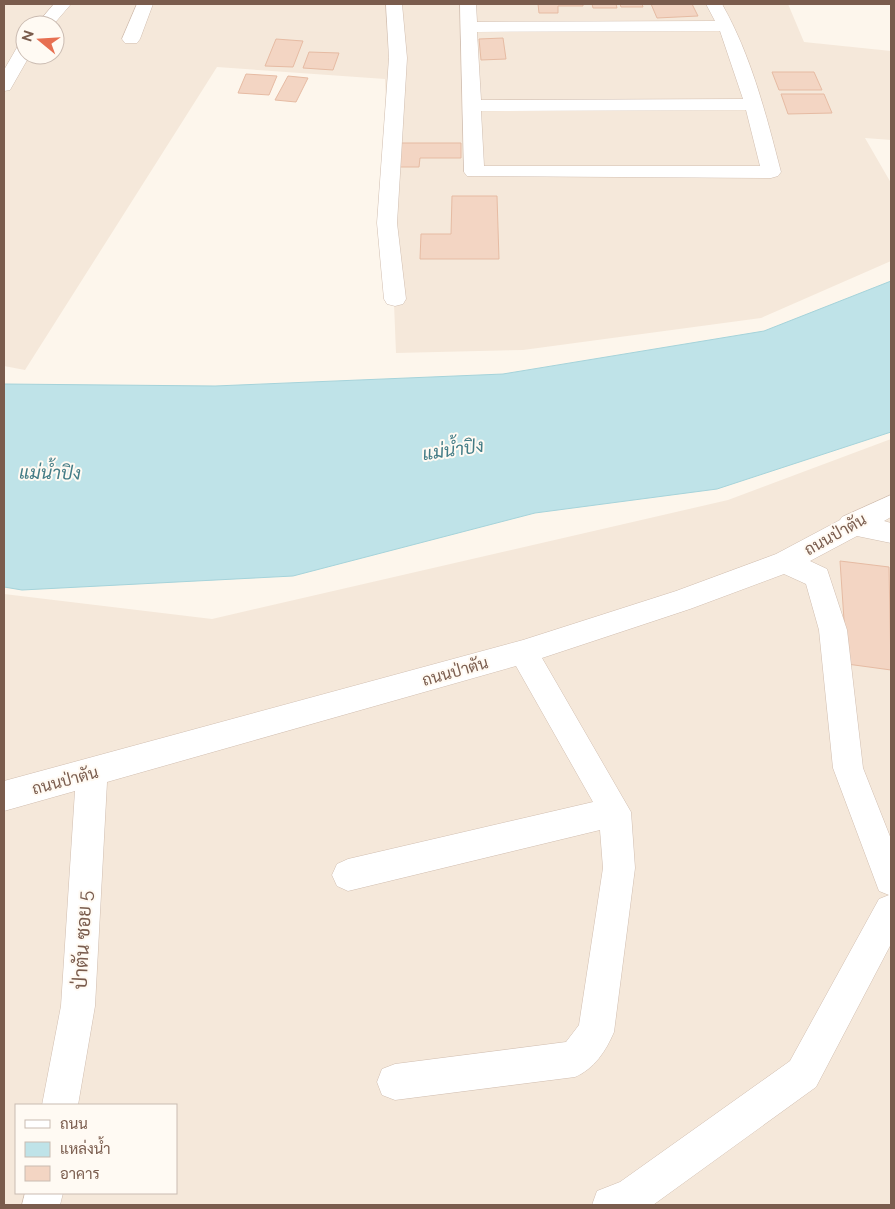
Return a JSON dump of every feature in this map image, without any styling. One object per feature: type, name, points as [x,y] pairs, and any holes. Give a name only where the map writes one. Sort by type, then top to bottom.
[{"type":"street","points":[[53,15],[63,4]]},
{"type":"street","points":[[131,38],[145,4]]},
{"type":"street","points":[[394,4],[398,58],[387,222],[396,299]]},
{"type":"street","points":[[468,4],[474,172],[771,172],[754,104],[727,26],[714,4]]},
{"type":"street","points":[[469,27],[727,26]]},
{"type":"street","points":[[4,86],[16,65]]},
{"type":"street","points":[[472,106],[754,104]]},
{"type":"street","name":"ถนนป่าตัน","points":[[4,796],[523,652],[680,601],[785,562],[851,524],[891,505]]},
{"type":"street","points":[[851,524],[891,533]]},
{"type":"street","points":[[785,562],[817,577],[833,630],[848,768],[891,880]]},
{"type":"street","points":[[395,1082],[575,1059],[596,1032],[620,868],[615,812],[523,652]]},
{"type":"street","name":"ป่าตัน ซอย 5","points":[[60,1104],[78,1006],[92,772]]},
{"type":"street","points":[[348,875],[615,812]]},
{"type":"street","points":[[611,1205],[632,1196],[803,1074],[891,911]]},
{"type":"shaded area","points":[[4,4],[788,4],[804,42],[891,51],[891,140],[865,138],[891,183],[891,261],[761,318],[523,350],[396,353],[385,79],[217,67],[25,370],[4,366]]},
{"type":"shaded area","points":[[891,439],[891,1205],[4,1205],[4,594],[212,619],[728,500]]},
{"type":"water","name":"แม่น้ำปิง","points":[[891,281],[891,432],[717,489],[535,513],[293,576],[22,590],[4,587],[4,384],[215,386],[503,374],[764,331]]},
{"type":"building","points":[[538,4],[583,4],[583,6],[558,6],[558,13],[539,13]]},
{"type":"building","points":[[592,4],[616,4],[617,8],[593,8]]},
{"type":"building","points":[[620,4],[642,4],[643,7],[621,7]]},
{"type":"building","points":[[651,4],[692,4],[698,16],[657,18]]},
{"type":"building","points":[[503,38],[506,59],[481,60],[479,39]]},
{"type":"building","points":[[276,39],[303,41],[293,67],[265,66]]},
{"type":"building","points":[[309,52],[339,53],[333,70],[303,68]]},
{"type":"building","points":[[772,72],[814,72],[822,90],[779,90]]},
{"type":"building","points":[[246,74],[277,76],[269,95],[238,93]]},
{"type":"building","points":[[288,76],[308,78],[296,102],[275,100]]},
{"type":"building","points":[[781,94],[824,94],[832,113],[788,114]]},
{"type":"building","points":[[393,143],[461,143],[461,158],[420,158],[419,167],[392,167]]},
{"type":"building","points":[[452,196],[497,196],[499,259],[420,259],[421,234],[451,234]]},
{"type":"building","points":[[840,561],[889,567],[891,670],[847,664]]}]
